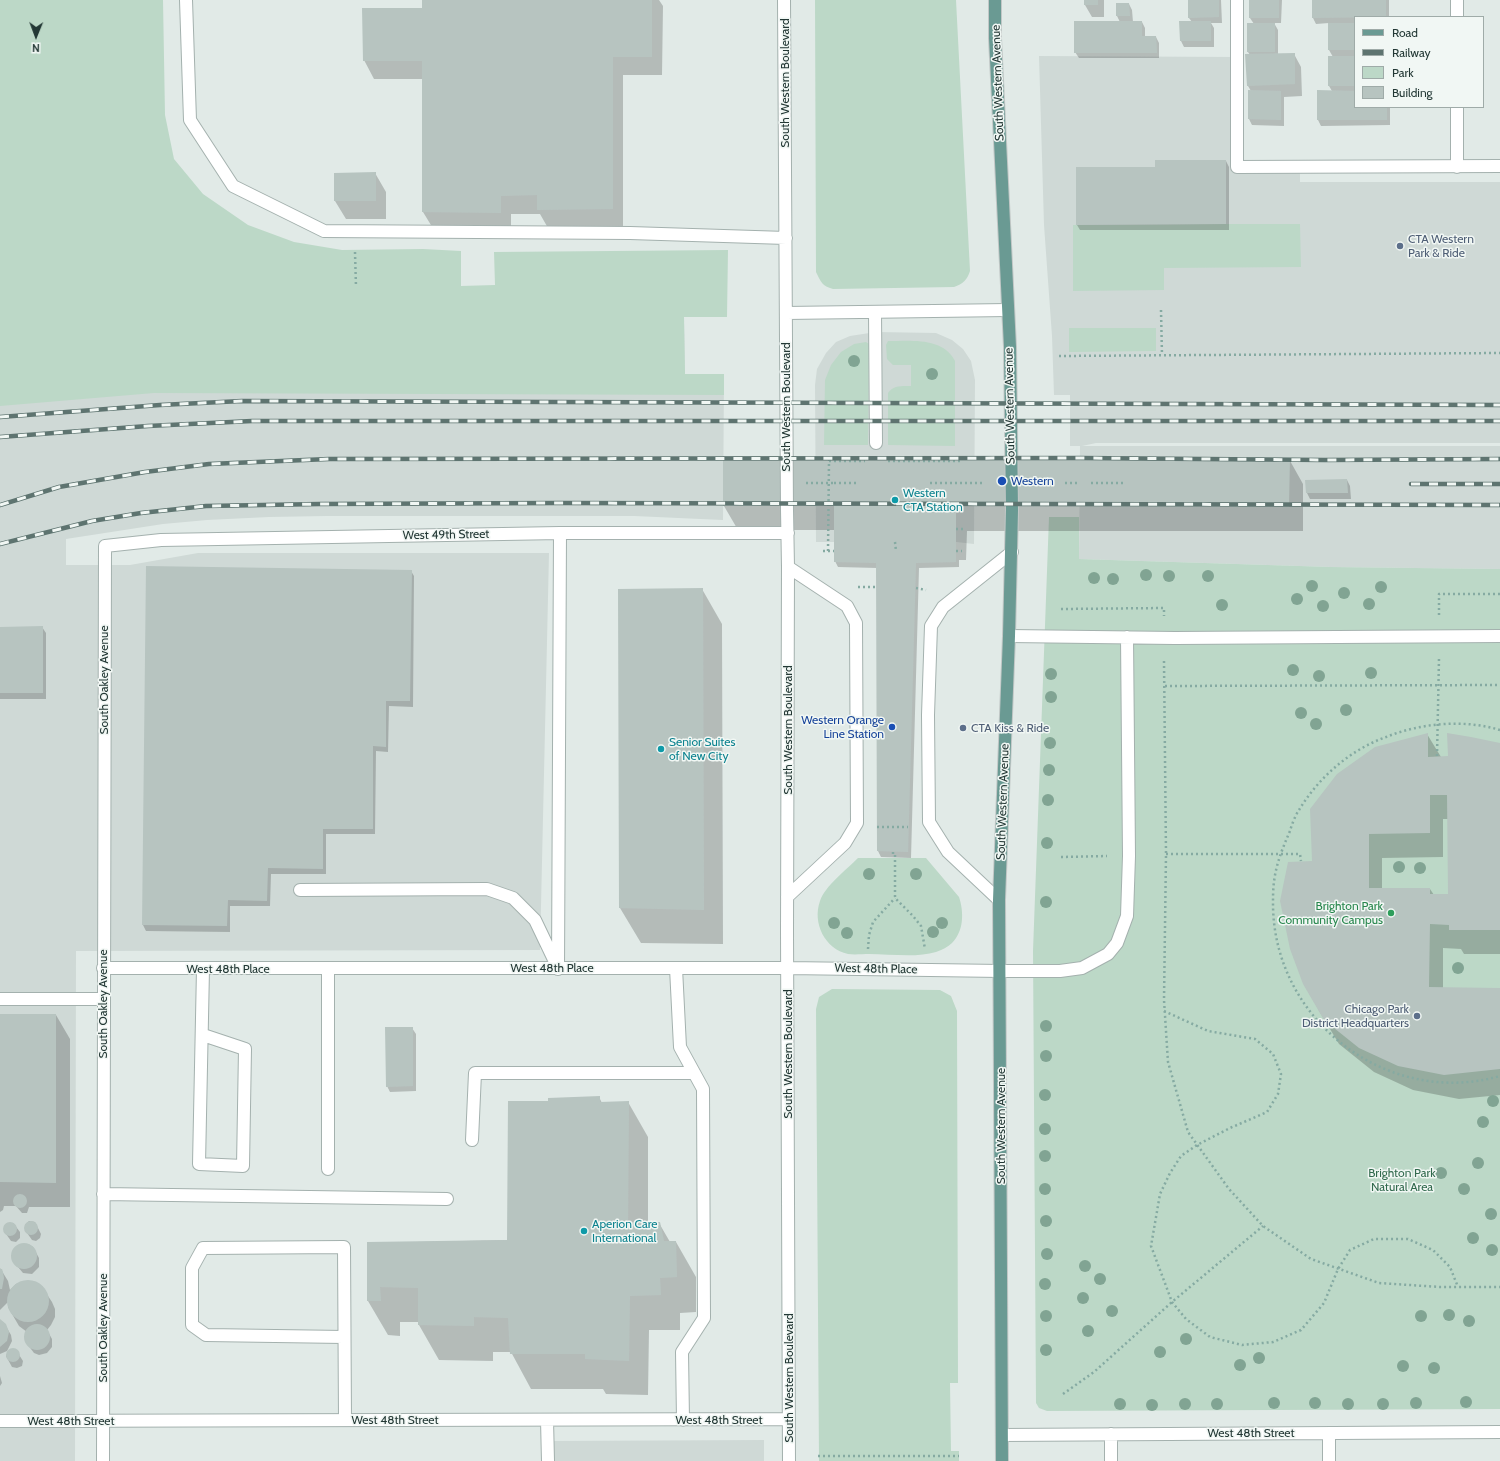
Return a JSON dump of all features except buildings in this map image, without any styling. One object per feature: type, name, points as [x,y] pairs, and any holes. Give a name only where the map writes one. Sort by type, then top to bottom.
[{"type":"main road","name":"South Western Avenue","points":[[995,0],[995,38],[1008,310],[1012,503],[1012,552],[999,900],[1001,971],[1002,1461]]},
{"type":"street","points":[[186,0],[190,120],[233,186],[324,231],[630,233],[732,238],[786,238]]},
{"type":"street","name":"South Western Boulevard","points":[[784,0],[788,533],[790,1461]]},
{"type":"street","points":[[1237,0],[1238,167],[1500,166]]},
{"type":"street","points":[[1456,0],[1457,16]]},
{"type":"street","points":[[1457,108],[1457,167]]},
{"type":"street","points":[[786,313],[1008,310]]},
{"type":"street","points":[[875,312],[876,443]]},
{"type":"street","points":[[558,969],[560,533]]},
{"type":"street","name":"West 49th Street","points":[[105,546],[161,540],[560,533],[788,533]]},
{"type":"street","name":"South Oakley Avenue","points":[[103,1461],[105,546]]},
{"type":"street","points":[[999,900],[948,852],[929,822],[928,701],[931,626],[943,607],[1012,552]]},
{"type":"street","points":[[788,567],[846,606],[856,623],[857,823],[845,842],[788,897]]},
{"type":"street","points":[[1009,636],[1127,638],[1500,636]]},
{"type":"street","name":"West 48th Place","points":[[103,968],[788,968],[1001,971],[1060,971],[1082,968],[1108,954],[1117,943],[1127,916],[1127,638]]},
{"type":"street","points":[[300,890],[487,889],[513,898],[535,920],[558,969]]},
{"type":"street","points":[[328,968],[328,1169]]},
{"type":"street","points":[[676,968],[680,1047],[703,1089],[704,1318],[682,1352],[682,1420]]},
{"type":"street","points":[[203,969],[203,1035],[199,1164],[243,1166],[245,1049],[203,1035]]},
{"type":"street","points":[[0,999],[103,999]]},
{"type":"street","points":[[472,1140],[475,1073],[694,1074]]},
{"type":"street","points":[[103,1194],[447,1199]]},
{"type":"street","points":[[344,1337],[206,1335],[192,1325],[192,1268],[203,1248],[344,1248],[345,1420]]},
{"type":"street","name":"West 48th Street","points":[[0,1421],[789,1419]]},
{"type":"street","points":[[547,1420],[548,1461]]},
{"type":"street","name":"West 48th Street","points":[[1002,1435],[1500,1432]]},
{"type":"street","points":[[1329,1433],[1329,1461]]},
{"type":"street","points":[[1111,1434],[1111,1461]]},
{"type":"path","points":[[355,232],[356,287]]},
{"type":"path","points":[[1161,310],[1162,355]]},
{"type":"path","points":[[1059,356],[1500,353]]},
{"type":"path","points":[[828,551],[829,462],[869,461]]},
{"type":"path","points":[[884,461],[963,461]]},
{"type":"path","points":[[806,483],[859,483]]},
{"type":"path","points":[[930,483],[984,483]]},
{"type":"path","points":[[1065,483],[1080,483]]},
{"type":"path","points":[[1091,483],[1125,483]]},
{"type":"path","points":[[956,529],[963,529]]},
{"type":"path","points":[[895,542],[896,551]]},
{"type":"path","points":[[823,551],[834,551]]},
{"type":"path","points":[[956,551],[962,551]]},
{"type":"path","points":[[858,587],[876,587]]},
{"type":"path","points":[[916,588],[926,590]]},
{"type":"path","points":[[1439,620],[1439,594],[1500,594]]},
{"type":"path","points":[[1061,609],[1164,608],[1164,619]]},
{"type":"path","points":[[1437,756],[1439,654]]},
{"type":"path","points":[[1164,661],[1166,854],[1164,1011],[1168,1062],[1188,1132],[1229,1189],[1263,1226],[1311,1260],[1379,1283],[1458,1287],[1500,1287]]},
{"type":"path","points":[[1165,686],[1500,686]]},
{"type":"path","points":[[1500,730],[1486,726],[1437,724],[1403,730],[1371,742],[1343,760],[1318,784],[1298,811],[1281,853],[1274,882],[1274,923],[1283,964],[1301,1001],[1328,1033],[1361,1058],[1399,1075],[1440,1083],[1482,1081],[1500,1076]]},
{"type":"path","points":[[877,827],[909,828]]},
{"type":"path","points":[[1166,854],[1281,853],[1300,854],[1301,861]]},
{"type":"path","points":[[894,854],[895,898],[921,926],[925,950]]},
{"type":"path","points":[[1061,857],[1110,856]]},
{"type":"path","points":[[868,950],[869,935],[873,922],[895,898]]},
{"type":"path","points":[[1164,1011],[1208,1031],[1255,1039],[1273,1054],[1281,1074],[1278,1094],[1267,1112],[1230,1128],[1197,1145],[1181,1156],[1170,1173],[1160,1194],[1152,1246],[1172,1302],[1186,1319],[1210,1337],[1242,1345],[1273,1342],[1300,1330],[1305,1325],[1324,1303],[1338,1269],[1350,1250],[1374,1239],[1408,1239],[1433,1250],[1450,1267],[1458,1287]]},
{"type":"path","points":[[1063,1394],[1094,1372],[1172,1302],[1263,1226]]},
{"type":"path","points":[[818,1456],[959,1456]]},
{"type":"shaded area","points":[[1039,56],[1237,57],[1237,167],[1300,167],[1300,182],[1500,182],[1500,443],[1096,443],[1082,446],[1500,446],[1500,569],[1331,567],[1079,559],[1080,446],[1070,446],[1070,395],[1054,395],[1052,336],[1044,225]]},
{"type":"shaded area","points":[[344,286],[727,317],[684,317],[685,374],[724,374],[723,520],[634,516],[269,517],[163,524],[66,539],[66,565],[130,565],[198,553],[549,553],[540,950],[76,951],[75,1461],[0,1461],[0,322]]},
{"type":"shaded area","points":[[876,332],[936,333],[952,340],[963,349],[971,361],[975,380],[974,544],[956,542],[816,542],[815,385],[817,369],[826,353],[836,342],[850,336]]},
{"type":"shaded area","points":[[764,1440],[764,1461],[548,1461],[548,1441]]},
{"type":"green space","points":[[0,0],[163,0],[165,115],[174,159],[203,194],[248,225],[294,242],[342,250],[423,249],[461,251],[461,286],[495,285],[494,252],[728,250],[727,317],[684,317],[685,374],[724,374],[724,395],[154,393],[0,406]]},
{"type":"green space","points":[[815,0],[956,0],[970,271],[968,277],[964,281],[954,287],[833,289],[822,283],[816,272]]},
{"type":"green space","points":[[1300,224],[1301,267],[1164,268],[1164,290],[1073,291],[1073,225]]},
{"type":"green space","points":[[1069,328],[1156,328],[1156,351],[1069,352]]},
{"type":"green space","points":[[888,341],[926,342],[935,344],[950,353],[955,361],[955,446],[888,445],[888,393],[895,387],[911,386],[911,365],[893,365],[887,359],[886,345]]},
{"type":"green space","points":[[866,342],[869,344],[868,445],[824,445],[825,380],[831,365],[841,352],[854,344]]},
{"type":"green space","name":"Brighton Park Natural Area","points":[[1049,517],[1079,517],[1079,559],[1331,567],[1500,569],[1500,1409],[1047,1411],[1039,1408],[1036,1403],[1033,951]]},
{"type":"green space","points":[[858,858],[926,858],[959,897],[962,909],[962,921],[959,933],[952,943],[936,952],[920,955],[848,954],[833,947],[822,934],[819,926],[818,909],[820,901],[831,884]]},
{"type":"green space","points":[[832,989],[940,990],[951,996],[957,1011],[958,1383],[950,1383],[951,1451],[959,1451],[959,1461],[819,1461],[816,1009],[819,997]]},
{"type":"railway","points":[[0,417],[160,405],[242,401],[1500,405]]},
{"type":"railway","points":[[0,437],[148,426],[252,421],[1500,421]]},
{"type":"railway","points":[[0,505],[59,487],[145,472],[209,464],[329,459],[1500,459]]},
{"type":"railway","points":[[1411,484],[1500,484]]},
{"type":"railway","points":[[0,544],[92,521],[141,513],[206,506],[558,503],[1500,505]]},
{"type":"place","name":"CTA Western Park & Ride","points":[[1400,246]]},
{"type":"place","name":"Western","points":[[1002,481]]},
{"type":"place","name":"Western CTA Station","points":[[895,500]]},
{"type":"place","name":"Western Orange Line Station","points":[[892,727]]},
{"type":"place","name":"CTA Kiss & Ride","points":[[963,728]]},
{"type":"place","name":"Senior Suites of New City","points":[[661,749]]},
{"type":"place","name":"Brighton Park Community Campus","points":[[1391,913]]},
{"type":"place","name":"Chicago Park District Headquarters","points":[[1417,1016]]},
{"type":"place","name":"Aperion Care International","points":[[584,1231]]}]
